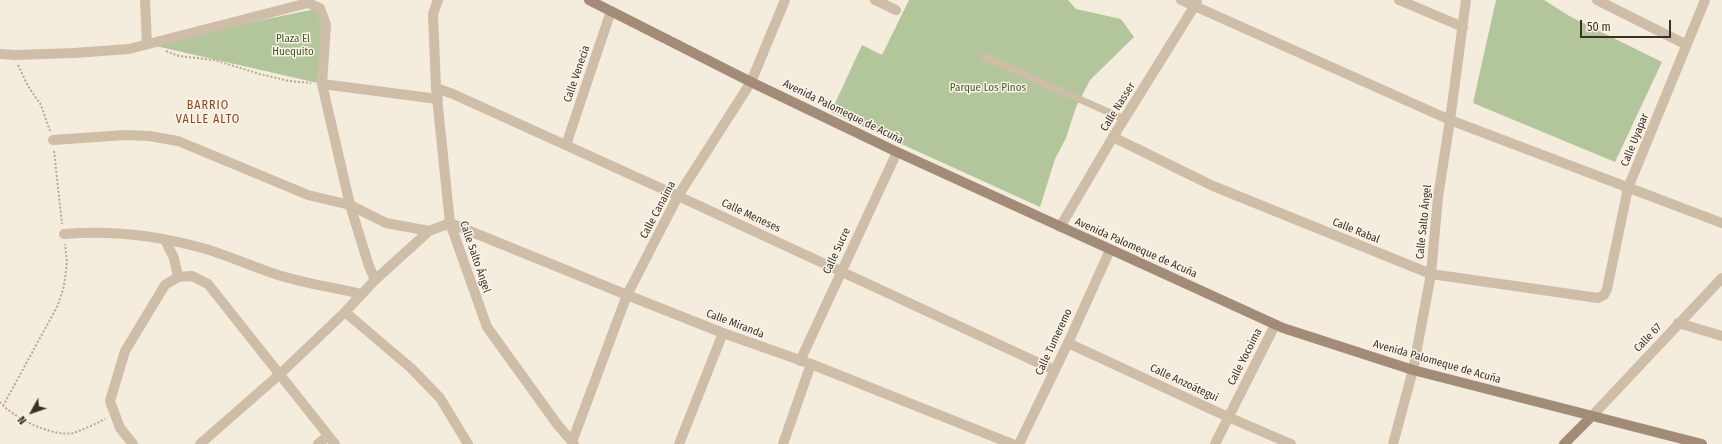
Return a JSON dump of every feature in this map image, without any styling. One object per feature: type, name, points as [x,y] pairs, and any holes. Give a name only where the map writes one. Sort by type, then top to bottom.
[{"type":"street","points":[[145,0],[147,44]]},
{"type":"street","name":"Calle Salto Ángel","points":[[438,0],[433,14],[436,88],[450,223],[486,327],[573,443]]},
{"type":"street","name":"Avenida Palomeque de Acuña","points":[[589,0],[751,82],[897,152],[1276,325],[1413,370],[1702,444]]},
{"type":"street","name":"Calle Canaima","points":[[573,443],[627,295],[678,196],[751,82],[785,0]]},
{"type":"street","points":[[875,0],[896,10]]},
{"type":"street","points":[[1181,0],[1196,3],[1450,120],[1722,223]]},
{"type":"street","points":[[1399,0],[1463,27]]},
{"type":"street","name":"Calle Salto Ángel","points":[[1393,444],[1413,370],[1431,274],[1438,197],[1466,0]]},
{"type":"street","points":[[1597,0],[1687,45]]},
{"type":"street","name":"Calle Uyapar","points":[[1604,295],[1607,289],[1628,188],[1705,0]]},
{"type":"street","points":[[0,54],[82,53],[129,49],[308,3],[320,8],[326,26],[322,84],[350,205],[369,266],[375,280]]},
{"type":"street","name":"Calle Nasser","points":[[1060,227],[1113,137],[1196,3]]},
{"type":"street","name":"Calle Venecia","points":[[566,146],[611,11]]},
{"type":"street","points":[[322,84],[438,99]]},
{"type":"street","name":"Calle Meneses","points":[[436,88],[453,94],[678,196],[1054,370]]},
{"type":"street","points":[[53,140],[125,135],[149,136],[178,141],[308,196],[350,205],[386,222],[429,231]]},
{"type":"street","name":"Calle Rabal","points":[[1113,137],[1213,186],[1431,274],[1598,298],[1604,295]]},
{"type":"street","name":"Calle Sucre","points":[[800,361],[897,152]]},
{"type":"street","points":[[200,444],[280,374],[375,280],[429,231],[450,223]]},
{"type":"street","name":"Calle Miranda","points":[[450,223],[723,333],[811,364],[1012,444]]},
{"type":"street","points":[[64,234],[82,232],[126,234],[165,240],[205,249],[276,274],[361,294]]},
{"type":"street","points":[[165,240],[174,258],[178,277]]},
{"type":"street","name":"Calle Tumeremo","points":[[1019,444],[1068,343],[1110,250]]},
{"type":"street","points":[[133,444],[120,428],[110,401],[125,351],[165,285],[178,277],[192,276],[208,284],[328,436],[336,444]]},
{"type":"street","name":"Calle 67","points":[[1592,416],[1722,278]]},
{"type":"street","points":[[344,312],[411,368],[440,398],[468,444]]},
{"type":"street","points":[[1678,323],[1722,336]]},
{"type":"street","name":"Calle Yocoima","points":[[1215,444],[1276,325]]},
{"type":"street","points":[[679,444],[723,333]]},
{"type":"street","name":"Calle Anzoátegui","points":[[1068,343],[1228,417],[1291,444]]},
{"type":"street","points":[[783,444],[811,364]]},
{"type":"street","points":[[1564,444],[1592,416]]},
{"type":"street","points":[[318,444],[328,436]]},
{"type":"lane","points":[[985,57],[1124,119]]},
{"type":"path","points":[[147,44],[179,56],[214,60],[289,81],[322,84]]},
{"type":"path","points":[[4,406],[58,305],[64,286],[67,262],[53,140],[41,105],[19,68],[15,55]]},
{"type":"path","points":[[0,402],[24,421],[60,434],[73,433],[115,415]]},
{"type":"green space","name":"Parque Los Pinos","points":[[909,0],[1068,0],[1076,9],[1121,19],[1134,37],[1090,80],[1076,107],[1066,138],[1055,159],[1040,207],[831,112],[862,45],[882,55]]},
{"type":"green space","points":[[1496,0],[1544,0],[1571,17],[1662,62],[1615,162],[1473,103]]},
{"type":"green space","name":"Plaza El Huequito","points":[[320,8],[326,25],[322,84],[147,44]]},
{"type":"district","name":"BARRIO VALLE ALTO","points":[[208,113]]}]
